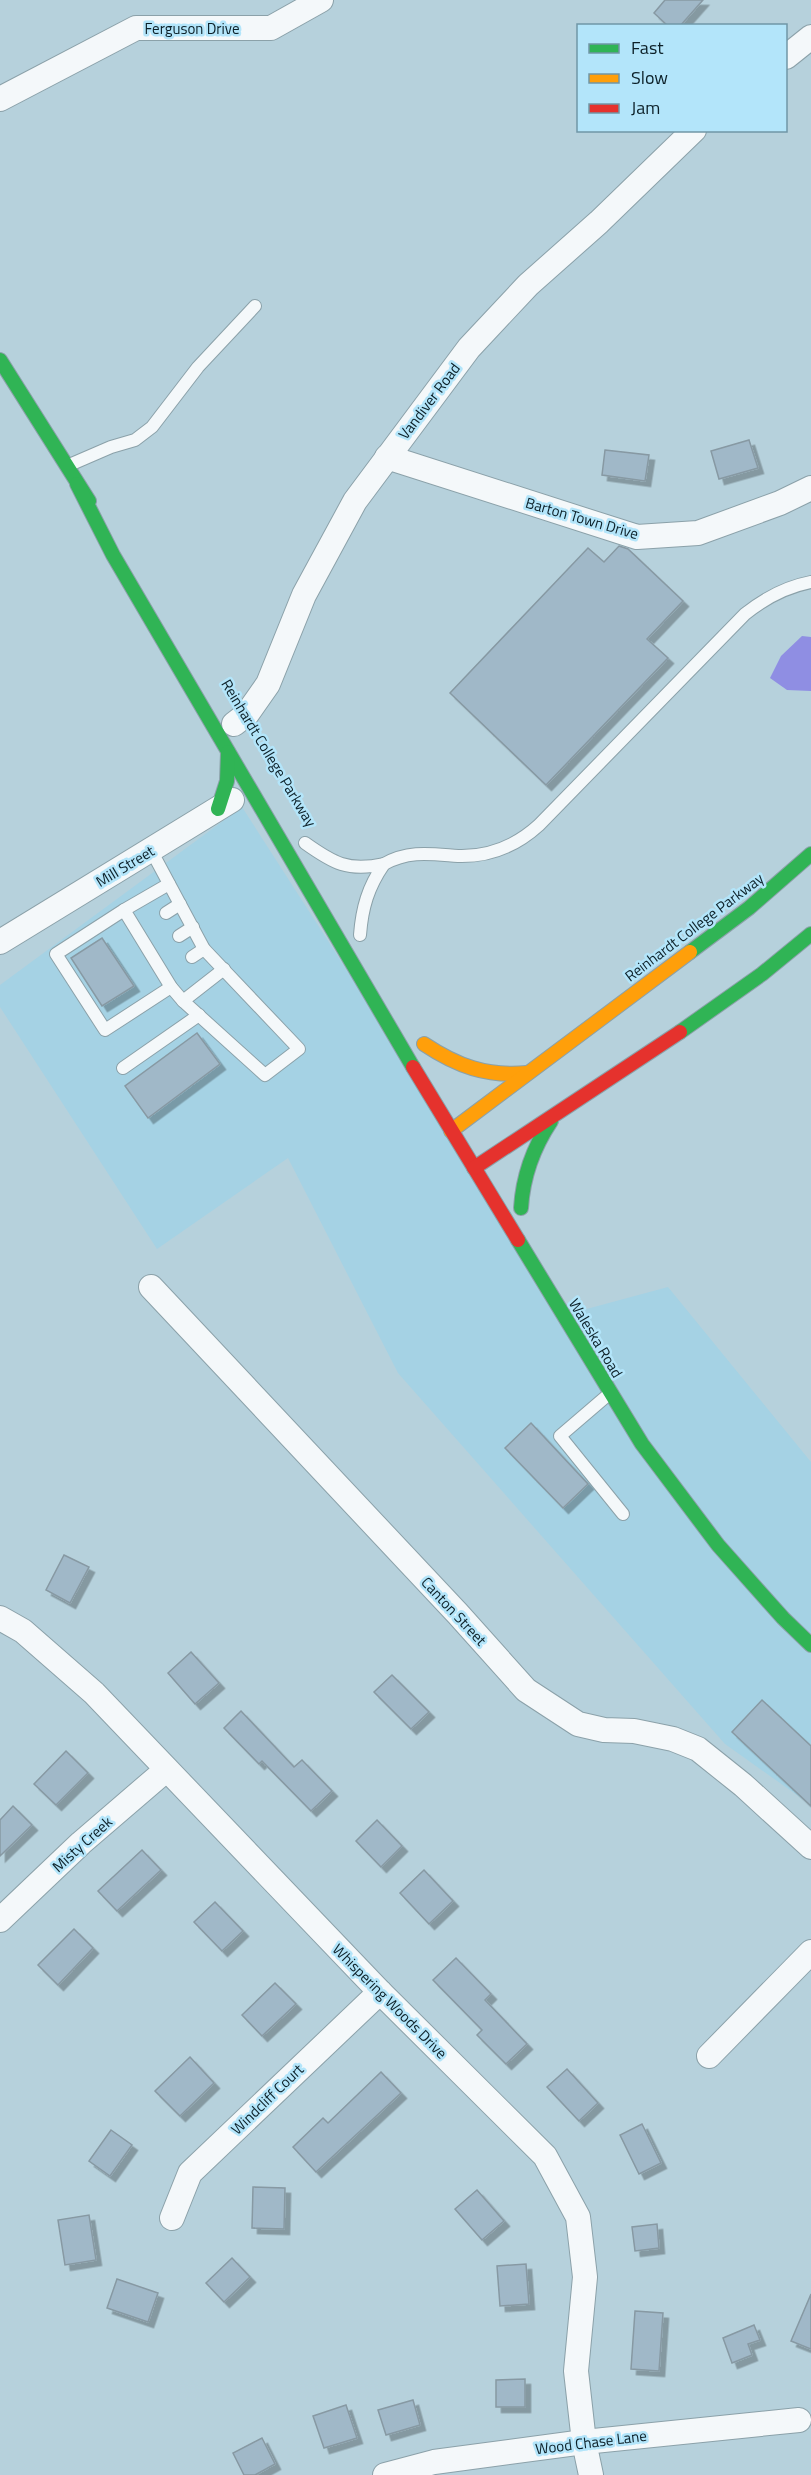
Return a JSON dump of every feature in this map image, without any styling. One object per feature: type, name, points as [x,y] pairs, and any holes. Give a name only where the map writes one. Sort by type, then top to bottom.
[{"type":"main road","points":[[0,360],[66,467],[124,550],[161,609]]},
{"type":"main road","points":[[77,484],[113,555],[250,789]]},
{"type":"main road","points":[[218,809],[228,780],[228,752]]},
{"type":"main road","name":"Waleska Road","points":[[250,789],[451,1131],[642,1444],[718,1545],[783,1618],[811,1645]]},
{"type":"main road","name":"Reinhardt College Parkway","points":[[302,838],[321,870]]},
{"type":"main road","name":"Reinhardt College Parkway","points":[[451,1131],[749,908],[811,854]]},
{"type":"main road","points":[[349,916],[363,940]]},
{"type":"main road","points":[[474,1168],[679,1033],[762,974],[811,934]]},
{"type":"main road","points":[[441,1072],[421,1039],[444,1059],[476,1072],[508,1076],[527,1073]]},
{"type":"main road","points":[[509,1188],[524,1213],[523,1181],[530,1155],[555,1114]]},
{"type":"main road","name":"Waleska Road","points":[[660,1445],[698,1518]]},
{"type":"street","name":"Ferguson Drive","points":[[0,99],[136,28],[271,28],[321,0]]},
{"type":"street","points":[[787,56],[811,37]]},
{"type":"street","name":"Vandiver Road","points":[[234,724],[247,714],[263,692],[304,595],[355,501],[469,348],[528,285],[599,222],[692,132]]},
{"type":"street","name":"Barton Town Drive","points":[[387,457],[637,537],[698,533],[780,503],[811,488]]},
{"type":"street","name":"Mill Street","points":[[0,942],[250,789]]},
{"type":"street","name":"Canton Street","points":[[151,1287],[458,1614],[526,1690],[578,1724],[604,1730],[634,1731],[673,1739],[698,1749],[743,1785],[811,1847]]},
{"type":"street","name":"Whispering Woods Drive","points":[[0,1617],[23,1631],[93,1693],[380,1992],[544,2156],[578,2217],[585,2277],[576,2372],[584,2442],[591,2475]]},
{"type":"street","name":"Misty Creek","points":[[0,1920],[81,1843],[166,1770]]},
{"type":"street","points":[[709,2056],[811,1952]]},
{"type":"street","name":"Windcliff Court","points":[[172,2218],[190,2173],[380,1992]]},
{"type":"street","name":"Wood Chase Lane","points":[[385,2475],[434,2462],[584,2442],[799,2420]]},
{"type":"lane","points":[[66,467],[111,447],[135,441],[152,427],[198,367],[255,306]]},
{"type":"lane","points":[[302,838],[330,861],[347,867],[370,867],[411,854],[474,855],[506,848],[519,842],[539,825],[745,614],[772,595],[787,588],[811,582]]},
{"type":"lane","points":[[124,910],[142,928],[169,972],[171,987],[183,1001],[265,1075],[299,1049],[204,949],[151,850]]},
{"type":"lane","points":[[363,940],[366,897],[370,884],[384,864]]},
{"type":"lane","points":[[169,884],[56,954],[105,1030],[171,987]]},
{"type":"lane","points":[[166,913],[180,904]]},
{"type":"lane","points":[[179,936],[193,927]]},
{"type":"lane","points":[[192,957],[204,949]]},
{"type":"lane","points":[[183,1001],[224,969]]},
{"type":"lane","points":[[123,1068],[199,1015]]},
{"type":"lane","points":[[610,1394],[560,1436],[622,1514]]},
{"type":"shaded area","points":[[802,636],[811,637],[811,691],[787,690],[770,678],[781,656]]},
{"type":"shaded area","points":[[242,807],[568,1314],[668,1287],[811,1462],[811,1805],[725,1744],[398,1373],[288,1158],[157,1249],[0,1007],[0,985]]},
{"type":"building","points":[[665,0],[703,0],[682,24],[666,24],[654,13]]},
{"type":"building","points":[[749,440],[758,468],[719,479],[711,451]]},
{"type":"building","points":[[605,450],[649,455],[645,481],[602,475]]},
{"type":"building","points":[[619,546],[628,549],[683,601],[647,639],[668,658],[546,785],[450,693],[588,548],[604,562]]},
{"type":"building","points":[[102,938],[134,986],[102,1006],[71,958]]},
{"type":"building","points":[[197,1033],[220,1064],[148,1118],[125,1086]]},
{"type":"building","points":[[531,1423],[588,1484],[563,1508],[505,1448]]},
{"type":"building","points":[[64,1555],[89,1567],[70,1603],[46,1590]]},
{"type":"building","points":[[191,1652],[219,1683],[195,1704],[168,1673]]},
{"type":"building","points":[[392,1675],[429,1712],[411,1729],[374,1692]]},
{"type":"building","points":[[762,1700],[811,1746],[811,1806],[732,1732]]},
{"type":"building","points":[[241,1711],[294,1767],[302,1760],[332,1791],[311,1811],[262,1761],[259,1764],[224,1728]]},
{"type":"building","points":[[66,1751],[88,1773],[56,1805],[34,1784]]},
{"type":"building","points":[[13,1806],[32,1825],[0,1856],[0,1820]]},
{"type":"building","points":[[377,1820],[402,1846],[381,1867],[356,1841]]},
{"type":"building","points":[[142,1850],[161,1870],[117,1911],[98,1891]]},
{"type":"building","points":[[424,1870],[453,1901],[429,1924],[400,1893]]},
{"type":"building","points":[[215,1902],[243,1931],[222,1951],[194,1922]]},
{"type":"building","points":[[74,1929],[93,1948],[58,1985],[38,1965]]},
{"type":"building","points":[[456,1958],[491,1994],[485,2000],[527,2044],[506,2064],[477,2035],[482,2030],[433,1980]]},
{"type":"building","points":[[275,1983],[296,2004],[262,2036],[242,2015]]},
{"type":"building","points":[[190,2057],[214,2083],[180,2116],[155,2091]]},
{"type":"building","points":[[567,2069],[598,2103],[579,2121],[547,2087]]},
{"type":"building","points":[[381,2072],[401,2093],[316,2172],[293,2147],[323,2118],[328,2123]]},
{"type":"building","points":[[642,2124],[661,2163],[639,2174],[620,2135]]},
{"type":"building","points":[[111,2130],[132,2145],[110,2176],[89,2161]]},
{"type":"building","points":[[253,2187],[285,2188],[284,2229],[252,2228]]},
{"type":"building","points":[[477,2190],[504,2221],[482,2240],[455,2209]]},
{"type":"building","points":[[89,2215],[96,2260],[65,2265],[58,2220]]},
{"type":"building","points":[[657,2224],[659,2248],[635,2251],[632,2227]]},
{"type":"building","points":[[232,2258],[250,2277],[224,2302],[206,2283]]},
{"type":"building","points":[[526,2264],[529,2304],[500,2306],[497,2266]]},
{"type":"building","points":[[117,2279],[158,2293],[148,2322],[107,2308]]},
{"type":"building","points":[[811,2294],[811,2349],[791,2341]]},
{"type":"building","points":[[635,2311],[663,2313],[659,2371],[631,2369]]},
{"type":"building","points":[[754,2325],[760,2340],[748,2344],[752,2355],[732,2363],[723,2338]]},
{"type":"building","points":[[525,2379],[525,2407],[496,2407],[496,2380]]},
{"type":"building","points":[[413,2400],[420,2425],[386,2435],[378,2410]]},
{"type":"building","points":[[346,2405],[357,2438],[324,2448],[313,2416]]},
{"type":"building","points":[[262,2438],[275,2464],[255,2475],[244,2475],[233,2453]]},
{"type":"traffic: fast","points":[[0,360],[89,501]]},
{"type":"traffic: fast","points":[[77,484],[113,555],[413,1067]]},
{"type":"traffic: fast","points":[[218,809],[227,781],[228,752]]},
{"type":"traffic: fast","points":[[690,952],[749,908],[811,854]]},
{"type":"traffic: fast","points":[[680,1032],[762,974],[811,934]]},
{"type":"traffic: fast","points":[[521,1208],[530,1162],[551,1121]]},
{"type":"traffic: fast","points":[[518,1240],[642,1444],[718,1545],[783,1618],[811,1645]]},
{"type":"traffic: slow","points":[[451,1131],[690,952]]},
{"type":"traffic: slow","points":[[424,1044],[448,1058],[473,1068],[499,1073],[527,1073]]},
{"type":"traffic: jam","points":[[474,1168],[680,1032]]},
{"type":"traffic: jam","points":[[413,1067],[518,1240]]}]
